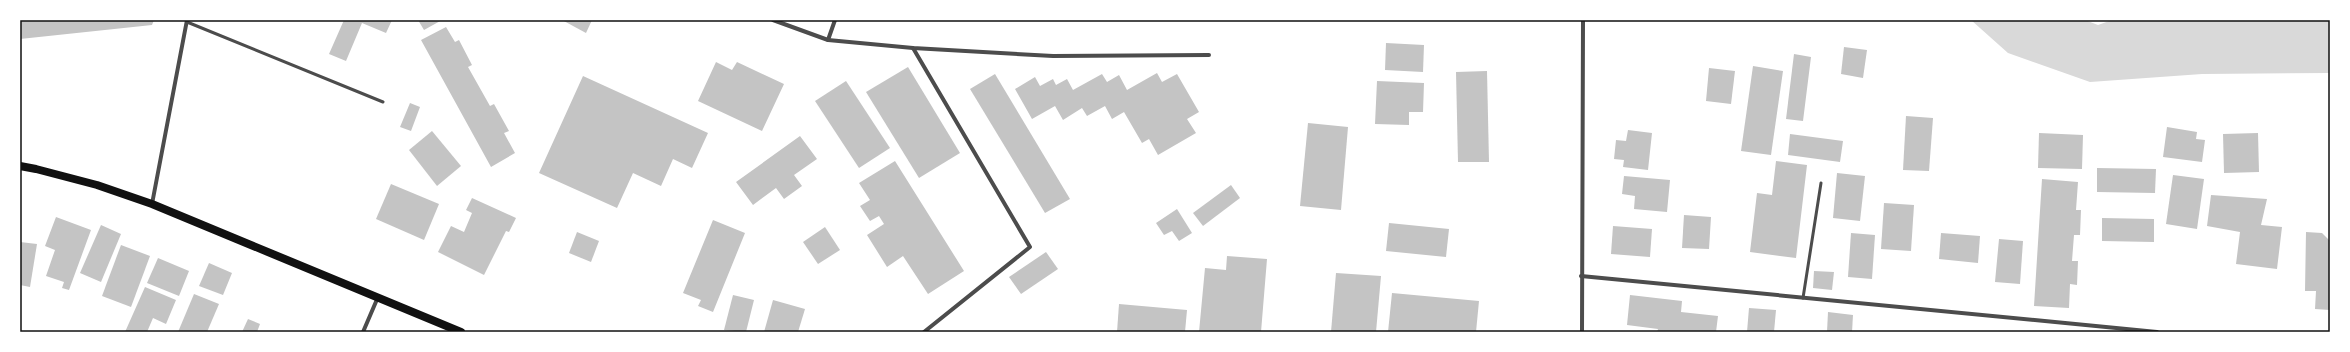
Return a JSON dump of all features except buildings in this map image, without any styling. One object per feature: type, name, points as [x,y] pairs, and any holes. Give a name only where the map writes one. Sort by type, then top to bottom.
[{"type":"main road","points":[[20,166],[97,185],[152,204],[378,296],[461,332]]},
{"type":"street","points":[[773,20],[828,40],[913,48],[1053,56],[1209,55]]},
{"type":"street","points":[[828,40],[835,20]]},
{"type":"street","points":[[1582,332],[1583,20]]},
{"type":"street","points":[[152,204],[187,21]]},
{"type":"street","points":[[913,48],[1030,247],[924,332]]},
{"type":"street","points":[[1581,276],[2157,332]]},
{"type":"street","points":[[363,332],[378,296]]},
{"type":"lane","points":[[187,21],[383,102]]},
{"type":"lane","points":[[1803,298],[1821,182]]},
{"type":"shaded area","points":[[1971,20],[2085,20],[2098,25],[2112,20],[2330,20],[2330,73],[2202,74],[2090,82],[2008,53]]}]
